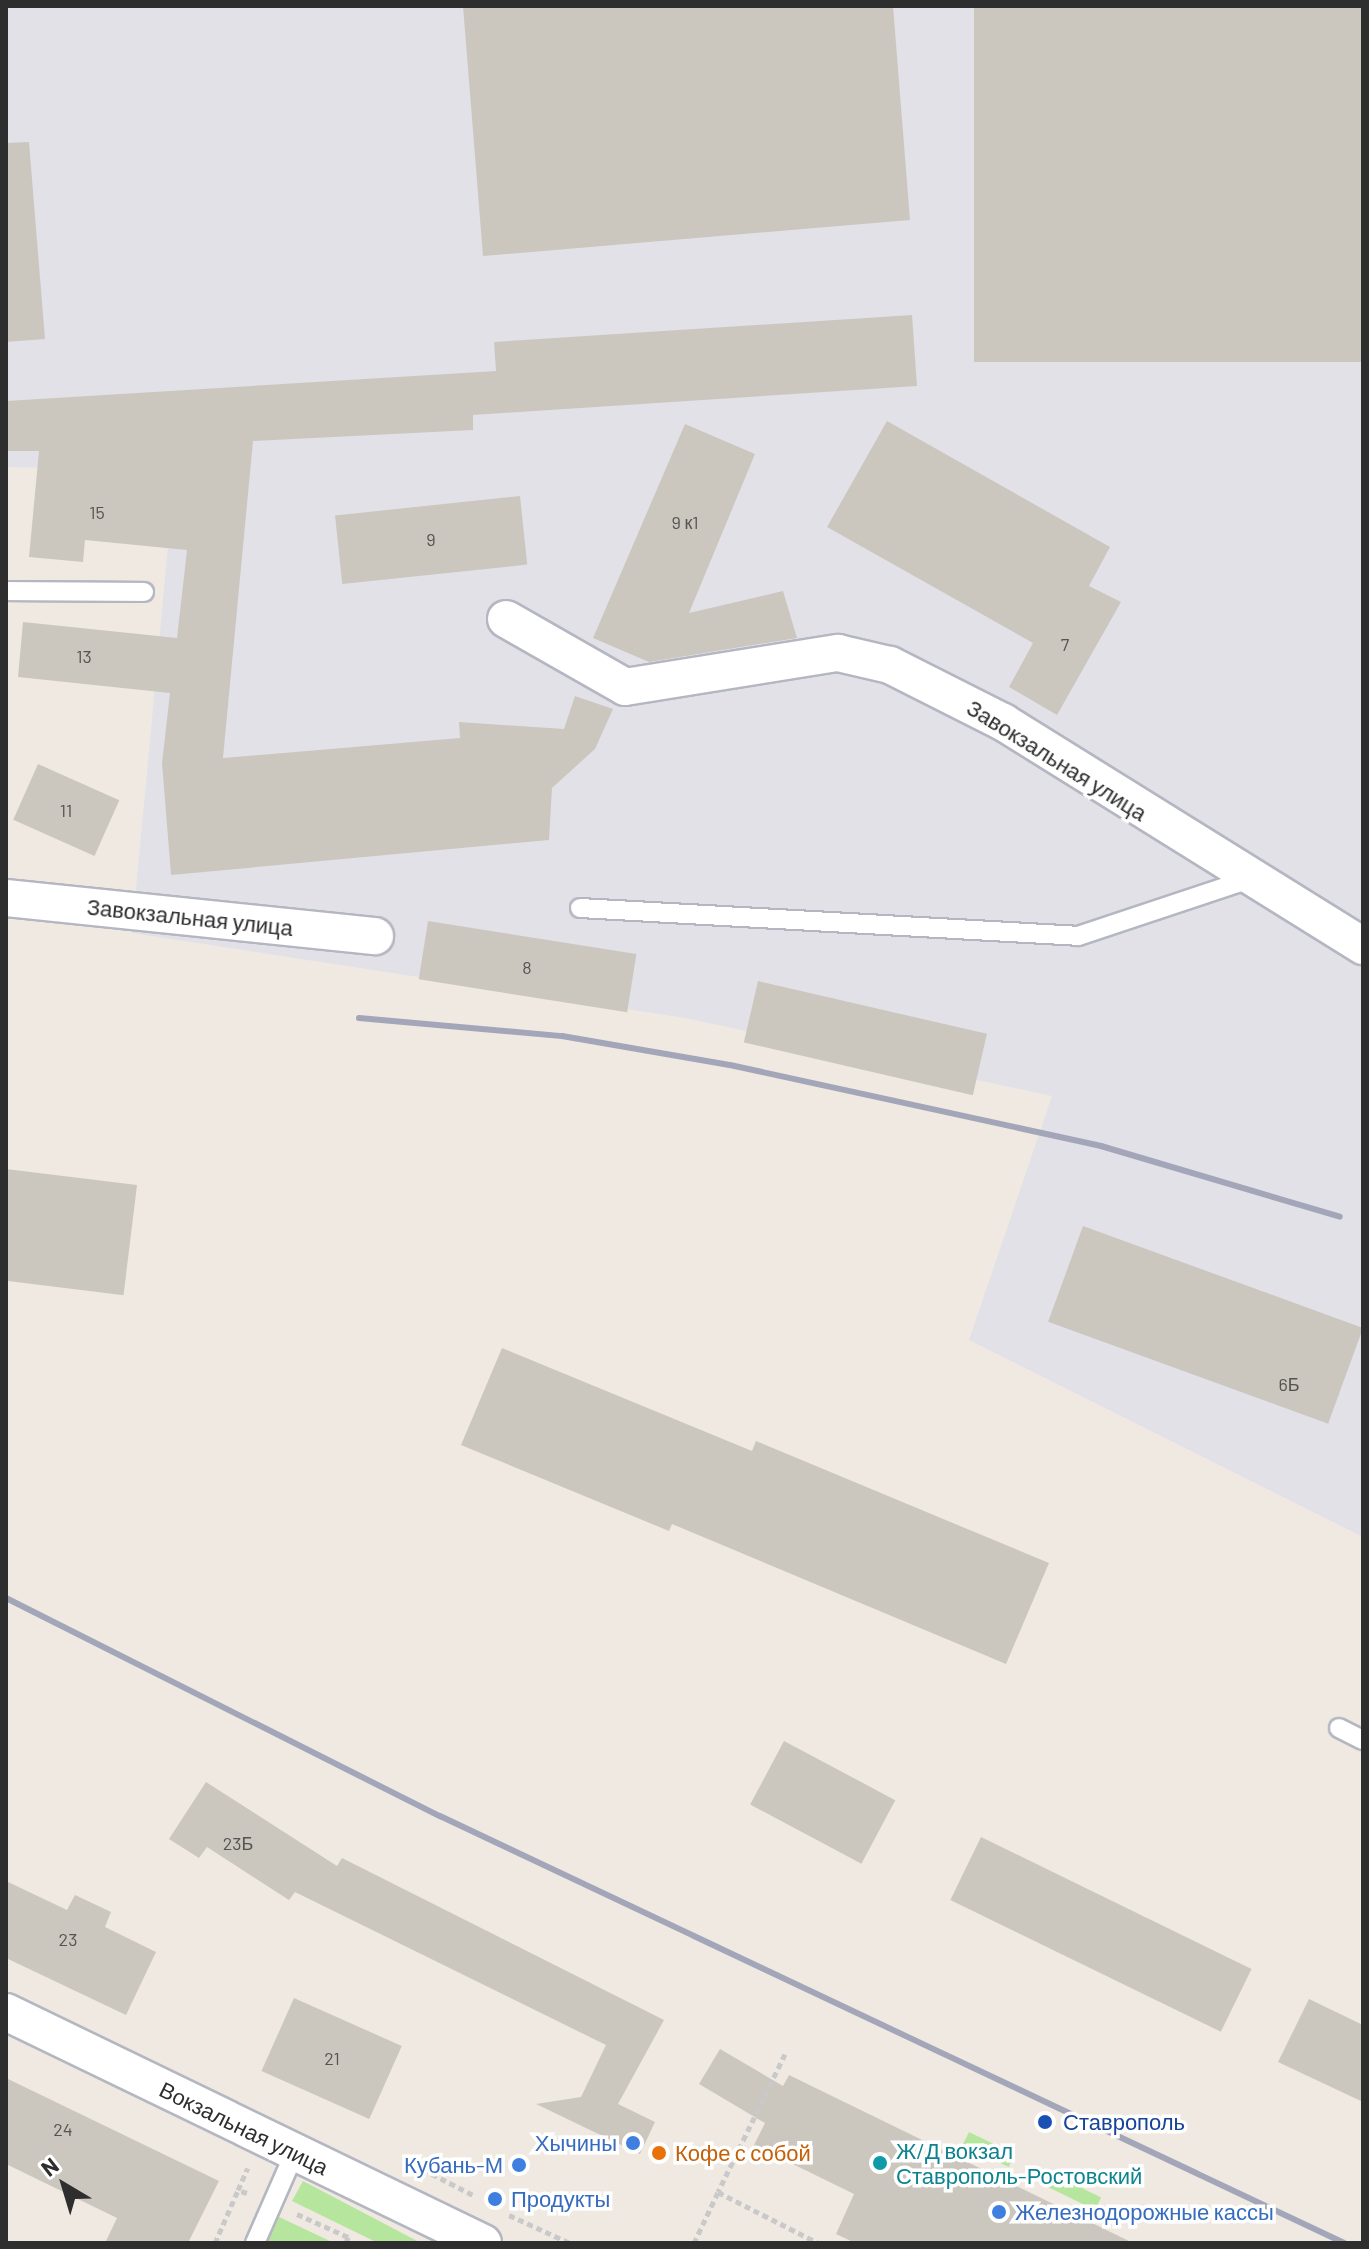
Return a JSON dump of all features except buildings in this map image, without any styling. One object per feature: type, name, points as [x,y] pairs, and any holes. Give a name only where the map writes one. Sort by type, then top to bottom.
[{"type":"street","name":"Завокзальная улица","points":[[506,619],[625,687],[838,653],[890,665],[1003,722],[1249,879],[1363,946]]},
{"type":"street","name":"Завокзальная улица","points":[[6,898],[375,936]]},
{"type":"street","name":"Вокзальная улица","points":[[6,2012],[483,2243]]},
{"type":"lane","points":[[6,591],[144,592]]},
{"type":"lane","points":[[580,908],[1078,936],[1249,879]]},
{"type":"lane","points":[[1339,1728],[1363,1740]]},
{"type":"lane","points":[[255,2243],[295,2152]]},
{"type":"path","points":[[694,2243],[785,2054]]},
{"type":"path","points":[[215,2243],[238,2190]]},
{"type":"path","points":[[718,2192],[818,2243]]},
{"type":"shaded area","points":[[6,6],[1363,6],[1363,1537],[969,1340],[1052,1096],[685,1018],[132,933],[175,471],[6,467]]},
{"type":"green space","points":[[969,2132],[1015,2154],[1009,2167],[963,2145]]},
{"type":"green space","points":[[1049,2172],[1101,2197],[1095,2210],[1043,2185]]},
{"type":"green space","points":[[303,2181],[421,2243],[378,2243],[292,2201]]},
{"type":"green space","points":[[277,2216],[334,2243],[265,2243]]},
{"type":"railway","points":[[359,1018],[562,1036],[730,1065],[1101,1146],[1340,1217]]},
{"type":"railway","points":[[6,1598],[440,1816],[1344,2243]]},
{"type":"place","name":"Ставрополь","points":[[1045,2122]]},
{"type":"place","name":"Хычины","points":[[633,2143]]},
{"type":"place","name":"Кофе с собой","points":[[659,2153]]},
{"type":"place","name":"Ж/Д вокзал Ставрополь-Ростовский","points":[[880,2163]]},
{"type":"place","name":"Кубань-М","points":[[519,2165]]},
{"type":"place","name":"Продукты","points":[[495,2199]]},
{"type":"place","name":"Железнодорожные кассы","points":[[999,2212]]}]
